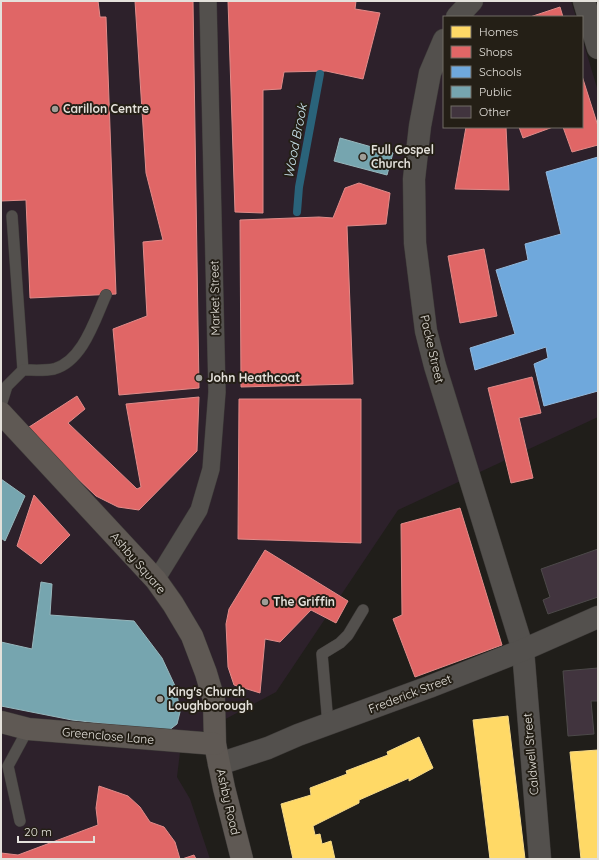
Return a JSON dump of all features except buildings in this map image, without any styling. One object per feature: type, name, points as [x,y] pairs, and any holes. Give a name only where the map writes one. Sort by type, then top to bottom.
[{"type":"main road","name":"Ashby Square","points":[[1,414],[156,580],[173,604],[192,636],[206,673],[214,700],[217,754]]},
{"type":"main road","name":"Greenclose Lane","points":[[1,722],[28,729],[217,754]]},
{"type":"main road","name":"Ashby Road","points":[[217,754],[242,859]]},
{"type":"street","name":"Market Street","points":[[156,580],[199,510],[211,469],[217,392],[208,1]]},
{"type":"street","points":[[458,16],[472,1]]},
{"type":"street","points":[[584,1],[598,48]]},
{"type":"street","name":"Packe Street","points":[[443,42],[430,73],[420,126],[414,179],[415,243],[426,331],[457,440],[522,650]]},
{"type":"street","name":"Frederick Street","points":[[217,754],[268,748],[298,735],[429,687],[522,650],[598,617]]},
{"type":"street","name":"Caldwell Street","points":[[522,650],[540,859]]},
{"type":"lane","points":[[12,216],[23,370]]},
{"type":"lane","points":[[1,405],[7,386],[23,370],[55,369],[70,361],[84,342],[106,295]]},
{"type":"lane","points":[[328,724],[322,654],[340,643],[348,635],[363,610]]},
{"type":"lane","points":[[20,820],[8,766],[28,729]]},
{"type":"shaded area","points":[[1,1],[571,1],[576,16],[443,16],[443,128],[583,128],[583,41],[598,91],[598,417],[398,510],[276,692],[203,731],[180,752],[177,777],[190,799],[210,859],[1,859]]},
{"type":"waterway","name":"Wood Brook","points":[[297,212],[299,187],[320,74]]},
{"type":"place","name":"Carillon Centre","points":[[55,109]]},
{"type":"place","name":"Full Gospel Church","points":[[363,157]]},
{"type":"place","name":"John Heathcoat","points":[[199,378]]},
{"type":"place","name":"The Griffin","points":[[265,602]]},
{"type":"place","name":"King's Church Loughborough","points":[[160,699]]}]
